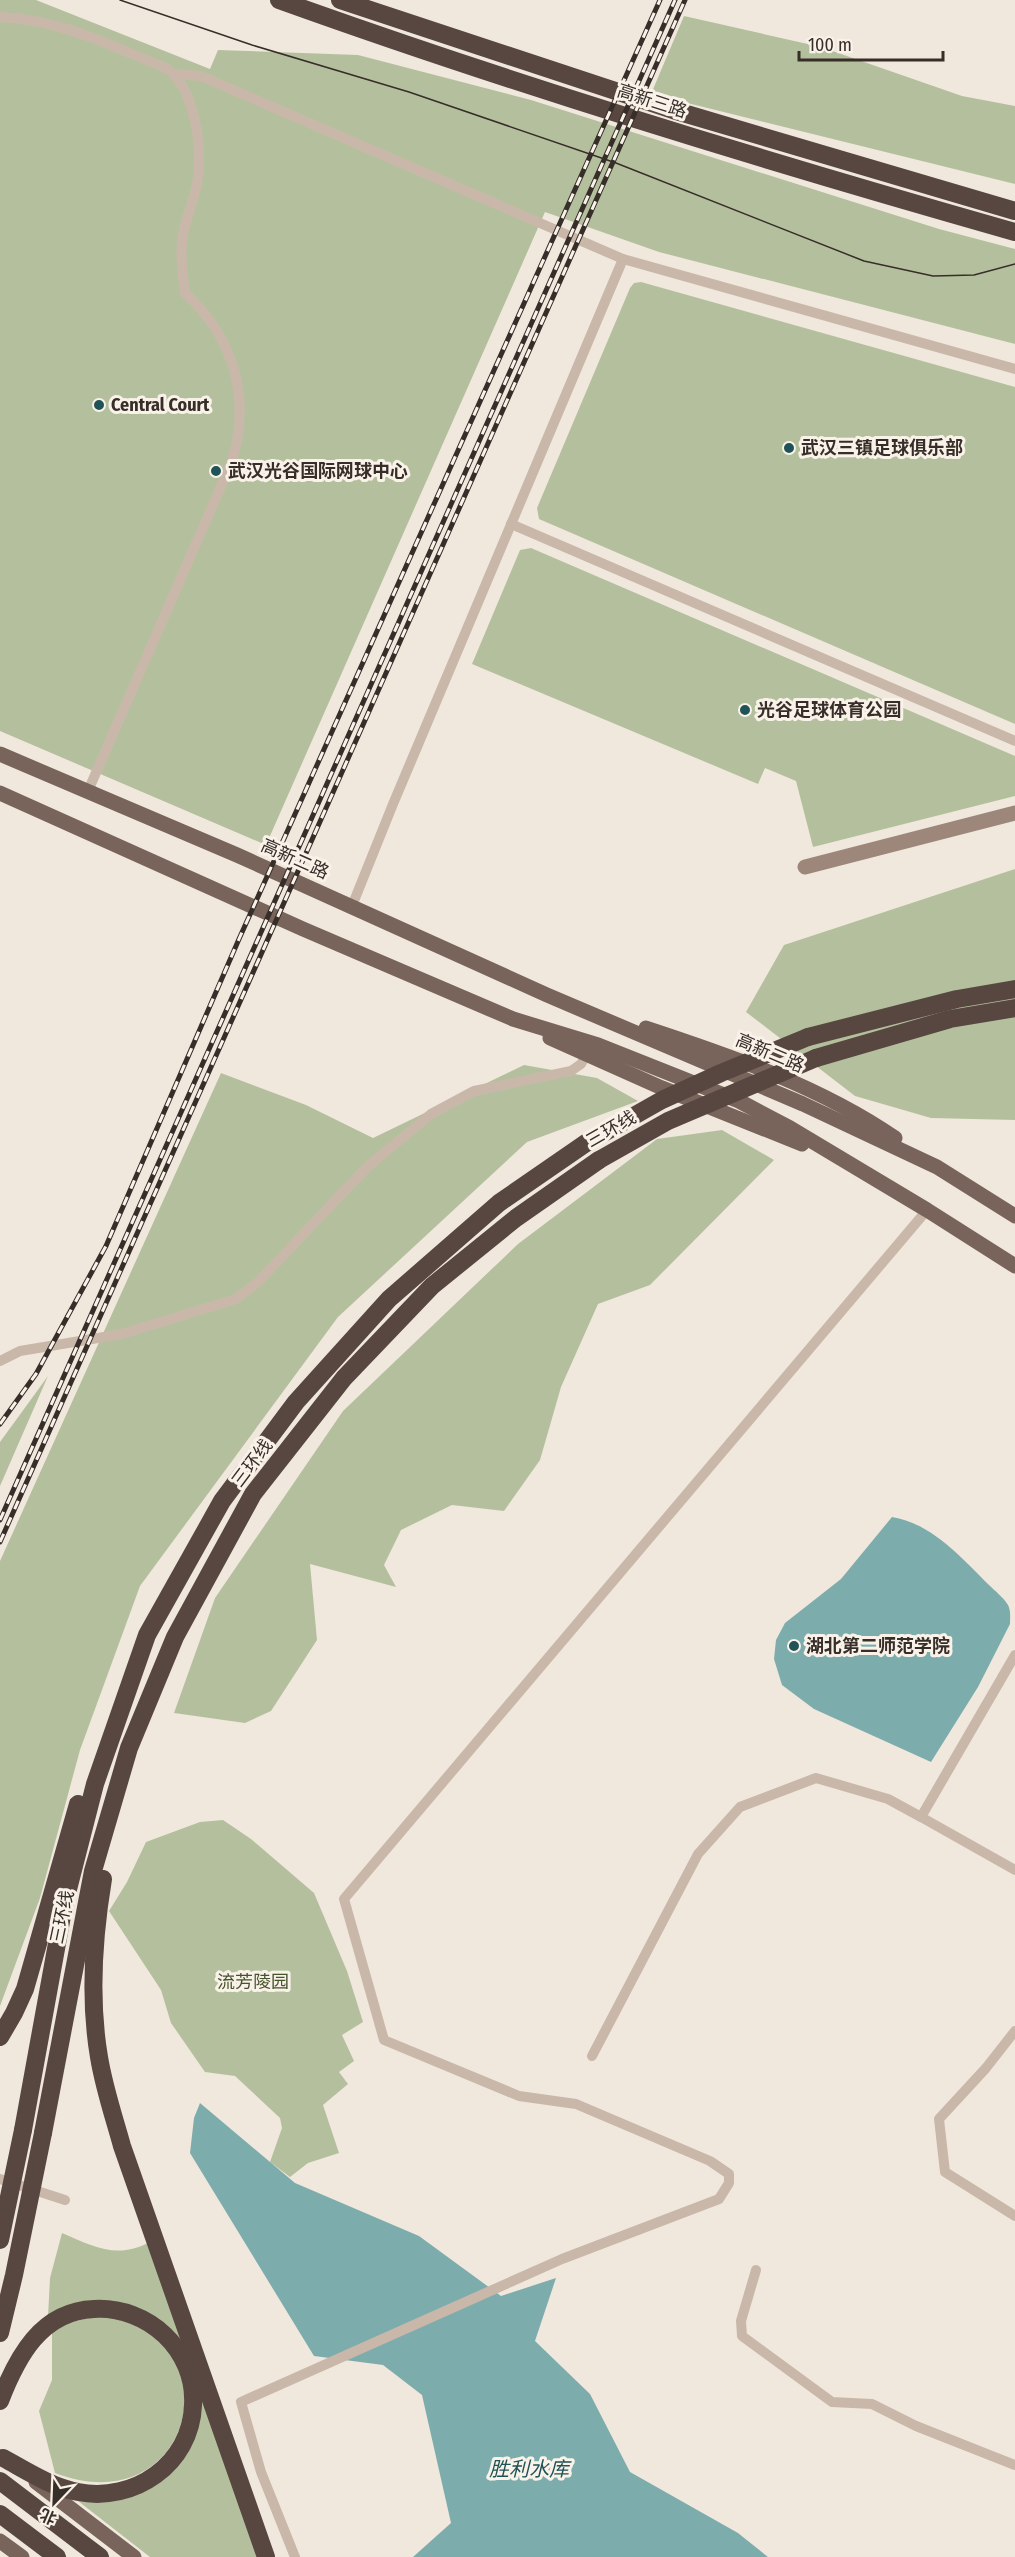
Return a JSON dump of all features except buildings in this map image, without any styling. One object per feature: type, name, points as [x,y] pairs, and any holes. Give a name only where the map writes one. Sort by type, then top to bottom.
[{"type":"highway","name":"高新三路","points":[[279,0],[666,128],[881,194],[1015,232]]},
{"type":"highway","name":"高新三路","points":[[340,0],[684,114],[1015,211]]},
{"type":"highway","name":"三环线","points":[[0,2240],[60,1926],[77,1850],[95,1784],[147,1635],[222,1501],[296,1402],[389,1299],[500,1203],[586,1143],[663,1100],[808,1037],[957,999],[1015,989]]},
{"type":"highway","name":"三环线","points":[[0,2332],[14,2275],[43,2133],[78,1940],[101,1838],[129,1748],[176,1637],[253,1494],[344,1378],[432,1286],[516,1218],[599,1160],[668,1121],[816,1058],[950,1019],[1015,1008]]},
{"type":"highway","points":[[176,1637],[156,1708],[127,1791],[104,1873],[93,1970],[94,2014],[106,2089],[122,2146],[266,2557]]},
{"type":"highway","points":[[0,2037],[15,2013],[25,1989],[66,1841],[85,1783],[124,1704]]},
{"type":"highway","points":[[0,2401],[18,2359],[30,2341],[47,2326],[79,2310],[109,2309],[147,2321],[164,2334],[178,2351],[188,2369],[192,2388],[191,2421],[182,2445],[160,2473],[123,2492],[98,2494],[77,2492],[57,2486],[2,2456]]},
{"type":"highway","points":[[0,2481],[100,2557]]},
{"type":"highway","points":[[0,2514],[57,2557]]},
{"type":"main road","name":"高新二路","points":[[0,754],[803,1104],[937,1167],[1015,1216]]},
{"type":"main road","points":[[0,793],[303,929],[513,1019],[554,1041],[662,1088],[835,1156]]},
{"type":"main road","points":[[513,1019],[598,1045],[739,1101],[927,1210],[1015,1266]]},
{"type":"main road","points":[[2,2456],[134,2557]]},
{"type":"main road","points":[[0,2541],[22,2557]]},
{"type":"street","name":"高新三路","points":[[356,0],[492,51]]},
{"type":"street","points":[[0,17],[41,21],[71,29],[166,68],[184,87],[198,139],[200,160],[198,181],[182,243],[185,293],[210,320],[232,359],[239,384],[238,435],[232,461],[87,791]]},
{"type":"street","points":[[174,74],[201,76],[622,259],[1015,369]]},
{"type":"street","points":[[352,906],[622,259]]},
{"type":"street","points":[[511,524],[1015,741]]},
{"type":"street","points":[[805,867],[1015,813]]},
{"type":"street","points":[[0,1361],[20,1352],[122,1334],[236,1299],[259,1281],[366,1168],[431,1114],[474,1091],[571,1071],[581,1064],[587,1054]]},
{"type":"street","points":[[294,2557],[261,2472],[241,2402],[562,2259],[719,2199],[729,2183],[729,2174],[710,2161],[576,2104],[519,2096],[384,2040],[344,1899],[927,1210]]},
{"type":"street","points":[[921,1817],[1015,1655]]},
{"type":"street","points":[[592,2056],[698,1854],[740,1807],[816,1778],[888,1799],[1015,1870]]},
{"type":"street","points":[[1015,2031],[986,2068],[939,2119],[945,2172],[1015,2216]]},
{"type":"street","points":[[0,2179],[65,2200]]},
{"type":"street","points":[[756,2270],[741,2321],[742,2336],[832,2402],[872,2404],[916,2426],[1015,2465]]},
{"type":"green space","name":"武汉光谷国际网球中心","points":[[0,0],[36,0],[210,69],[218,50],[358,55],[531,100],[939,229],[1015,249],[1015,344],[659,252],[545,212],[266,845],[0,731]]},
{"type":"green space","points":[[684,16],[821,47],[962,96],[1015,106],[1015,184],[651,94]]},
{"type":"green space","name":"武汉三镇足球俱乐部","points":[[641,282],[1015,387],[1015,724],[539,519],[537,508],[630,288],[634,283]]},
{"type":"green space","name":"光谷足球体育公园","points":[[531,548],[1015,756],[1015,796],[813,847],[796,781],[765,768],[758,784],[472,664],[520,550]]},
{"type":"green space","points":[[1015,869],[1015,1120],[931,1118],[855,1096],[746,1012],[784,945]]},
{"type":"green space","points":[[524,1065],[597,1078],[638,1101],[527,1142],[338,1317],[140,1586],[80,1750],[40,1898],[0,2006],[0,1561],[221,1073],[306,1105],[373,1138]]},
{"type":"green space","points":[[722,1130],[774,1160],[650,1285],[598,1304],[561,1387],[540,1460],[504,1511],[452,1505],[401,1530],[384,1565],[396,1587],[310,1564],[317,1640],[271,1711],[245,1723],[174,1713],[215,1598],[343,1411],[518,1244],[657,1139]]},
{"type":"green space","points":[[48,1376],[0,1486],[0,1442]]},
{"type":"green space","name":"流芳陵园","points":[[223,1820],[251,1839],[314,1893],[347,1971],[363,2022],[342,2035],[354,2061],[339,2072],[348,2084],[323,2105],[339,2153],[308,2163],[290,2177],[270,2162],[282,2128],[280,2118],[235,2076],[205,2072],[171,2023],[161,1990],[109,1911],[127,1882],[146,1842],[200,1822]]},
{"type":"green space","points":[[62,2233],[96,2247],[117,2251],[140,2247],[152,2241],[262,2557],[150,2557],[78,2501],[132,2494],[162,2480],[199,2389],[148,2314],[48,2317],[50,2278]]},
{"type":"green space","points":[[93,2317],[125,2320],[159,2340],[178,2368],[185,2399],[179,2430],[162,2457],[135,2476],[99,2482],[55,2473],[39,2411],[52,2380],[52,2331],[68,2323]]},
{"type":"water","points":[[892,1517],[920,1526],[945,1543],[1002,1597],[1010,1610],[1010,1624],[978,1687],[931,1762],[814,1709],[782,1685],[774,1659],[776,1640],[785,1623],[841,1579]]},
{"type":"water","name":"胜利水库","points":[[200,2103],[295,2183],[419,2236],[501,2296],[556,2278],[535,2341],[590,2394],[630,2472],[738,2533],[768,2557],[413,2557],[451,2523],[422,2395],[383,2365],[314,2356],[190,2153],[194,2118]]},
{"type":"tram line","points":[[120,0],[252,45],[409,92],[616,163],[864,261],[933,276],[974,275],[1015,264]]},
{"type":"railway","points":[[0,1424],[36,1374],[106,1246],[239,939],[660,0]]},
{"type":"railway","points":[[0,1520],[675,0]]},
{"type":"railway","points":[[0,1542],[685,0]]},
{"type":"place","name":"Central Court","points":[[99,405]]},
{"type":"place","name":"武汉三镇足球俱乐部","points":[[789,448]]},
{"type":"place","name":"武汉光谷国际网球中心","points":[[216,471]]},
{"type":"place","name":"光谷足球体育公园","points":[[745,710]]},
{"type":"place","name":"湖北第二师范学院","points":[[794,1646]]}]
